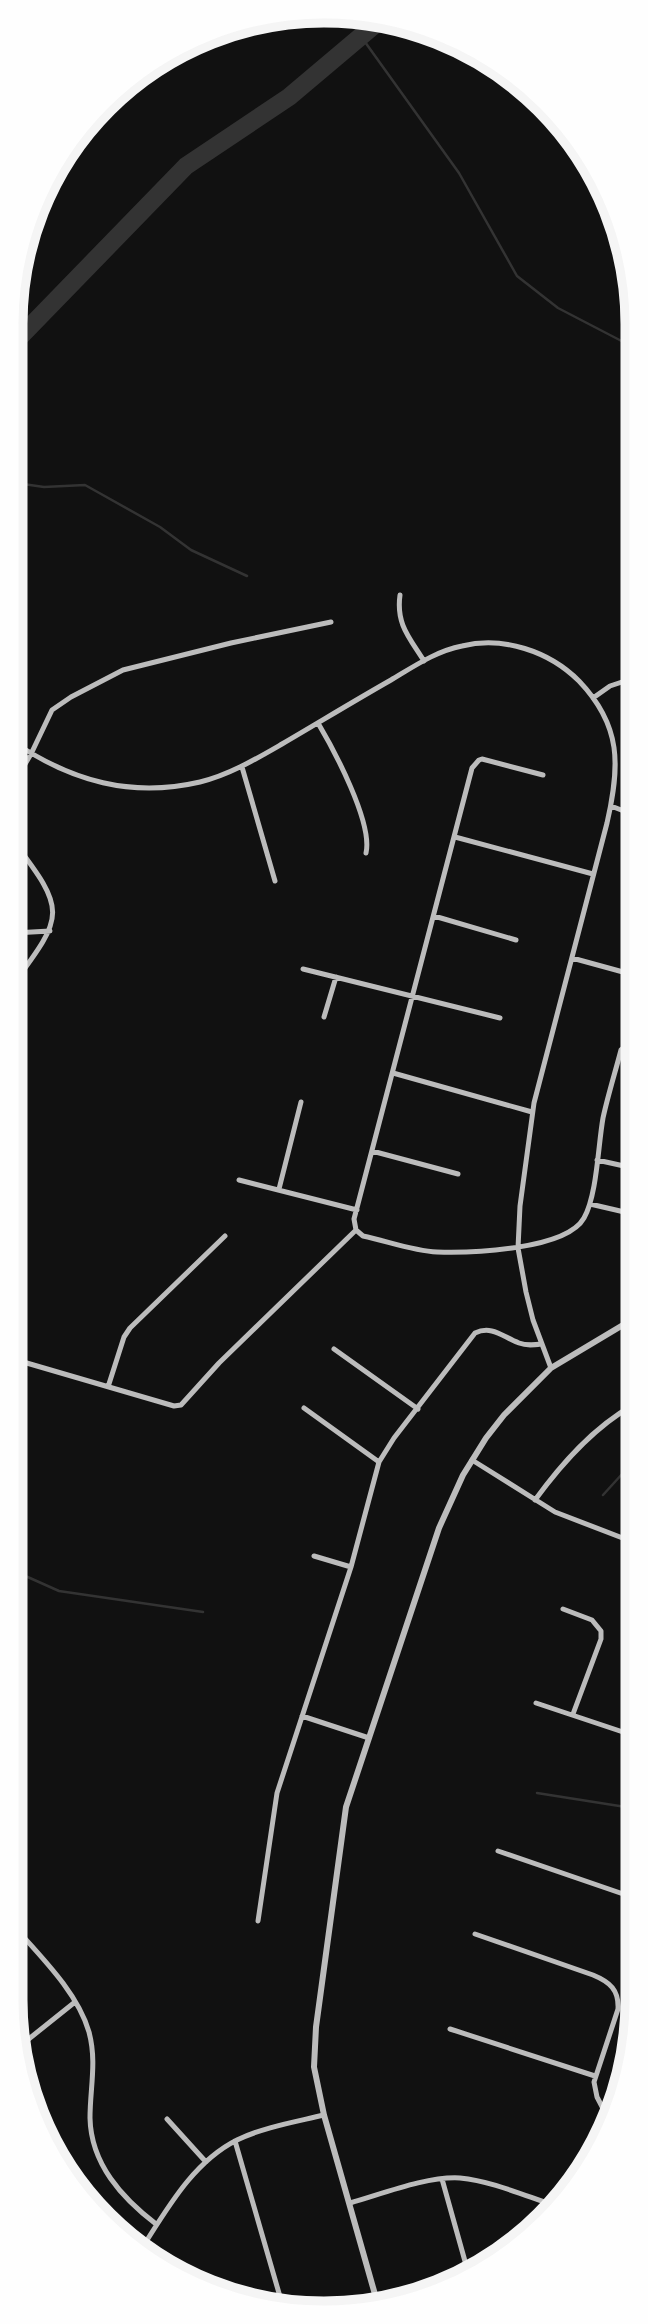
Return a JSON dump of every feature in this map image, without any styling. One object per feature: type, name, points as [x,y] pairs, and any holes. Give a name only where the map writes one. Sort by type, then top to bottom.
[{"type":"street","points":[[400,595],[401,624],[424,661]]},
{"type":"street","points":[[23,768],[52,710],[71,696],[123,670],[331,622]]},
{"type":"street","points":[[23,748],[72,775],[96,782],[137,788],[181,786],[203,781],[242,766],[424,661],[461,646],[496,643],[531,650],[566,669],[593,698],[605,716],[614,745],[616,776],[611,806],[532,1112],[520,1206],[518,1248],[529,1307],[551,1368]]},
{"type":"street","points":[[593,698],[610,686],[625,681]]},
{"type":"street","points":[[318,723],[344,769],[368,838],[366,853]]},
{"type":"street","points":[[542,775],[479,760],[472,768],[354,1219],[356,1230],[363,1236],[437,1252],[518,1248],[563,1237],[583,1221],[590,1204],[604,1115],[621,1051],[625,1047]]},
{"type":"street","points":[[242,766],[275,881]]},
{"type":"street","points":[[611,806],[625,811]]},
{"type":"street","points":[[455,837],[593,874]]},
{"type":"street","points":[[23,852],[38,872],[52,899],[53,909],[50,931],[23,971]]},
{"type":"street","points":[[434,916],[516,940]]},
{"type":"street","points":[[23,932],[50,931]]},
{"type":"street","points":[[572,958],[625,973]]},
{"type":"street","points":[[303,970],[500,1018]]},
{"type":"street","points":[[324,1017],[336,977]]},
{"type":"street","points":[[393,1073],[532,1112]]},
{"type":"street","points":[[279,1189],[302,1102]]},
{"type":"street","points":[[372,1151],[458,1174]]},
{"type":"street","points":[[597,1160],[625,1166]]},
{"type":"street","points":[[239,1180],[357,1210]]},
{"type":"street","points":[[590,1204],[625,1212]]},
{"type":"street","points":[[23,1361],[174,1406],[181,1405],[219,1363],[356,1230]]},
{"type":"street","points":[[108,1387],[124,1337],[130,1328],[225,1236]]},
{"type":"street","points":[[376,2296],[324,2115],[314,2067],[316,2027],[346,1807],[439,1528],[463,1475],[504,1415],[551,1368],[625,1324]]},
{"type":"street","points":[[258,1921],[277,1793],[351,1567],[379,1462],[475,1333],[487,1330],[520,1343],[542,1344]]},
{"type":"street","points":[[334,1349],[418,1409]]},
{"type":"street","points":[[304,1408],[379,1462]]},
{"type":"street","points":[[535,1500],[579,1448],[625,1410]]},
{"type":"street","points":[[472,1460],[575,1522],[625,1540]]},
{"type":"street","points":[[314,1556],[351,1567]]},
{"type":"street","points":[[563,1609],[592,1620],[601,1631],[601,1639],[573,1714]]},
{"type":"street","points":[[536,1703],[625,1733]]},
{"type":"street","points":[[302,1716],[369,1738]]},
{"type":"street","points":[[498,1851],[625,1895]]},
{"type":"street","points":[[475,1934],[593,1975],[610,1984],[618,1998],[618,2009],[595,2076],[597,2097],[604,2110]]},
{"type":"street","points":[[23,1938],[75,2002],[92,2043],[94,2067],[90,2119],[100,2161],[125,2198],[156,2224]]},
{"type":"street","points":[[26,2042],[75,2002]]},
{"type":"street","points":[[450,2029],[595,2076]]},
{"type":"street","points":[[145,2242],[169,2205],[206,2162],[235,2141],[251,2134],[324,2115]]},
{"type":"street","points":[[167,2119],[206,2162]]},
{"type":"street","points":[[235,2141],[280,2298]]},
{"type":"street","points":[[349,2203],[442,2179],[468,2179],[546,2203]]},
{"type":"street","points":[[442,2179],[466,2265]]},
{"type":"waterway","points":[[23,334],[186,166],[289,97],[372,27]]},
{"type":"waterway","points":[[360,35],[459,173],[517,276],[558,308],[625,343]]},
{"type":"waterway","points":[[23,484],[44,487],[85,485],[160,527],[191,550],[247,576]]},
{"type":"waterway","points":[[603,1495],[625,1471]]},
{"type":"waterway","points":[[23,1575],[59,1591],[203,1612]]},
{"type":"waterway","points":[[537,1793],[625,1807]]}]
